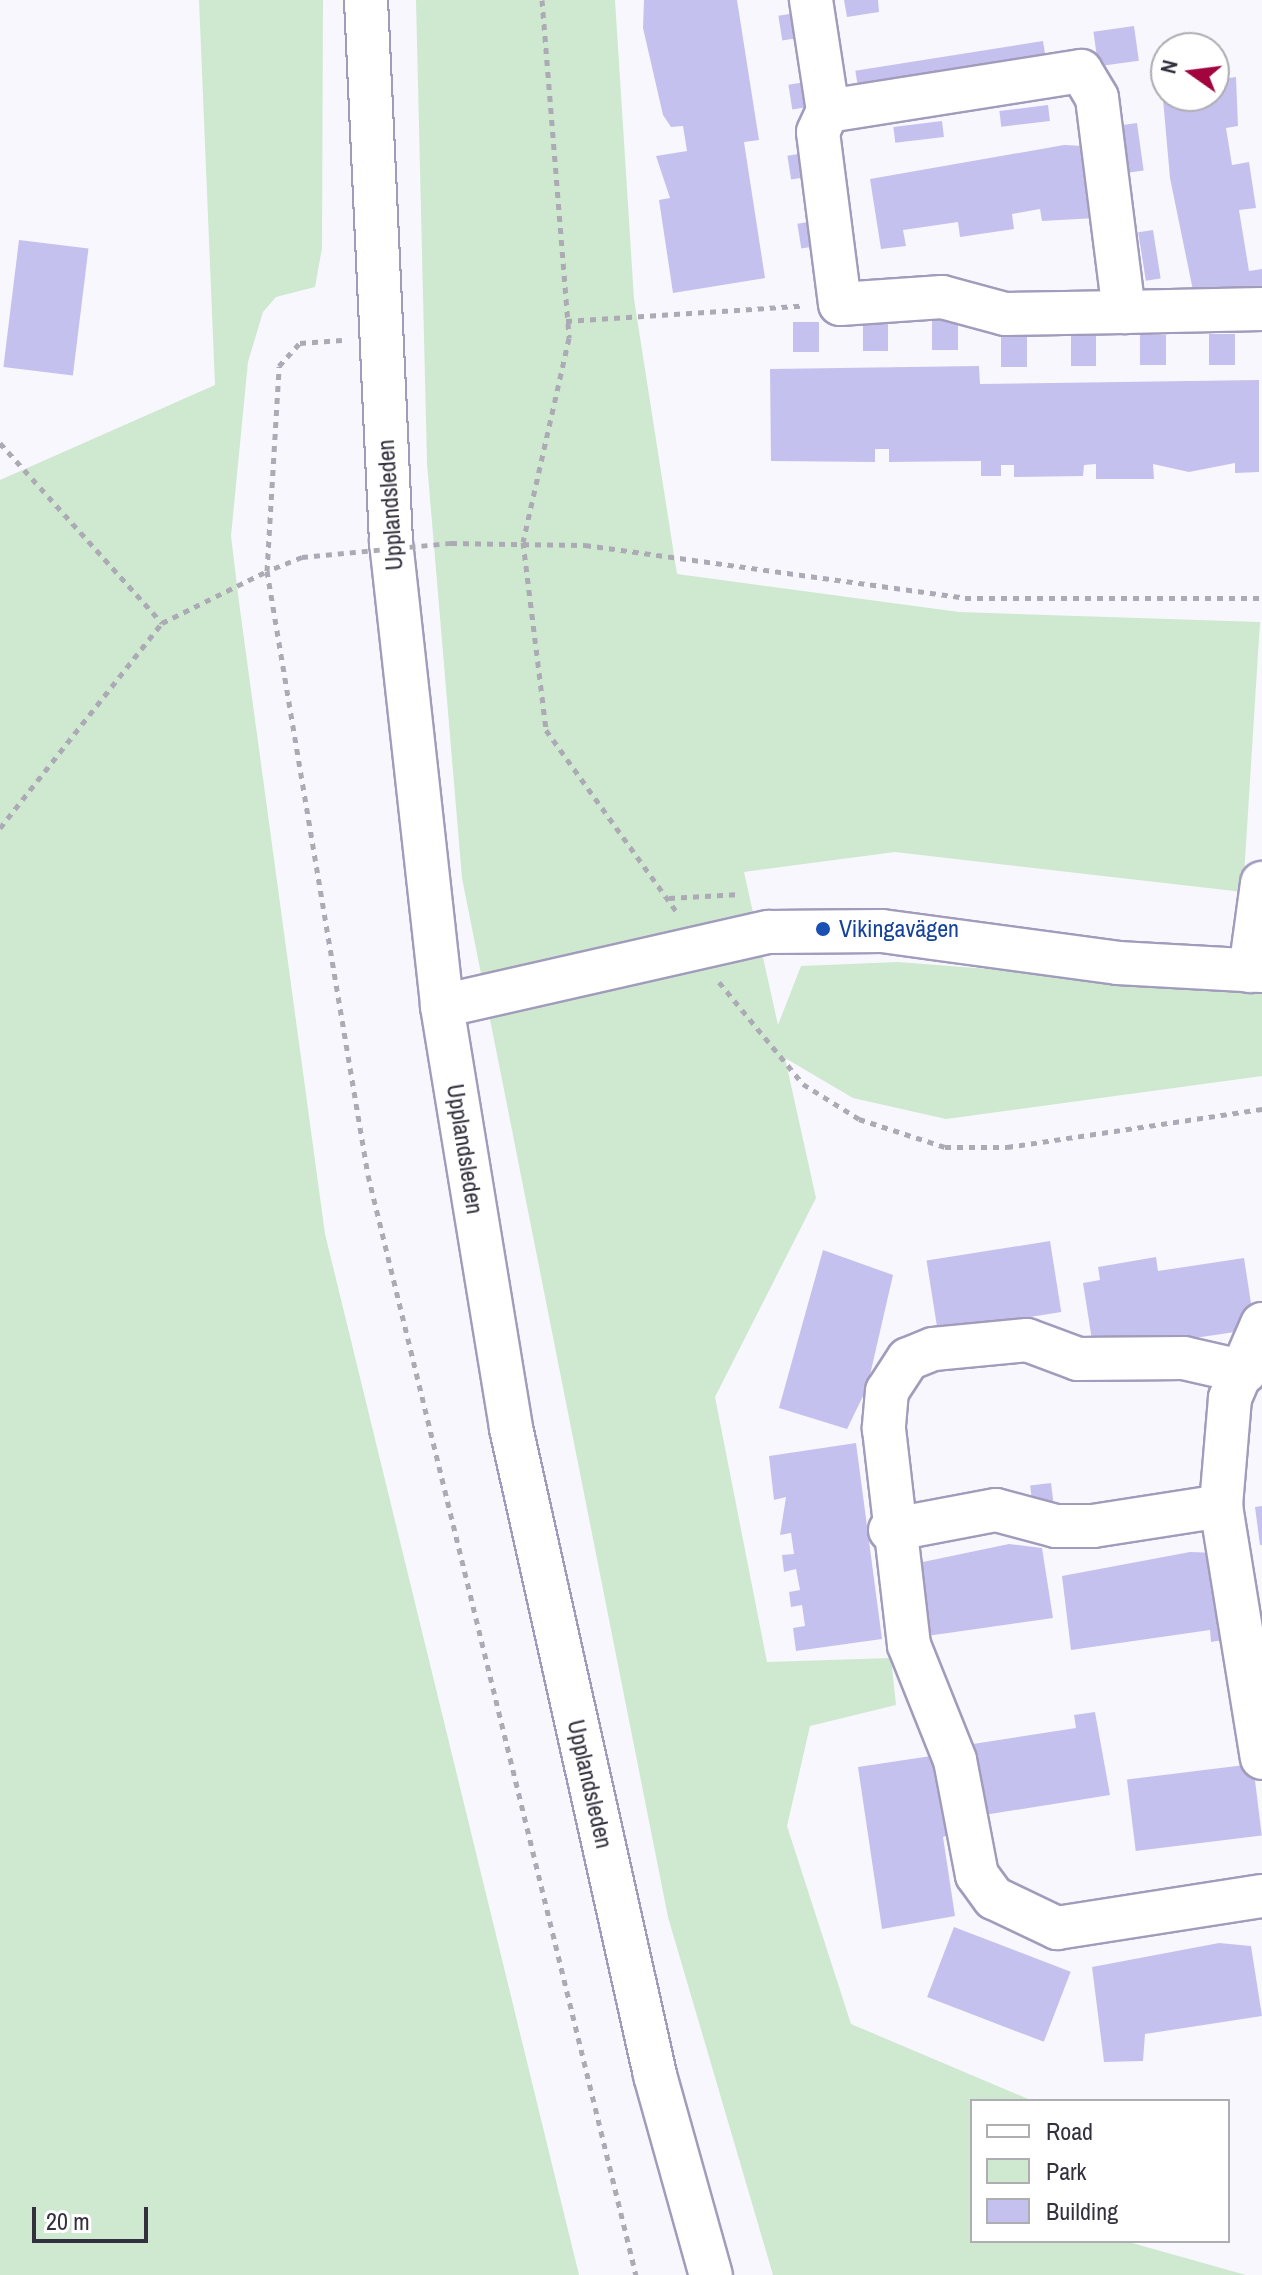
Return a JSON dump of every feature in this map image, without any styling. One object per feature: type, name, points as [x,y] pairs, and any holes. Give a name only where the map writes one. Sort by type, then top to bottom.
[{"type":"street","name":"Upplandsleden","points":[[366,0],[379,338],[391,542],[442,1006],[511,1428],[655,2075],[711,2275]]},
{"type":"street","points":[[811,0],[828,111],[818,132],[840,304],[942,297],[1005,314],[1262,309]]},
{"type":"street","points":[[828,111],[1081,71],[1097,98],[1124,312]]},
{"type":"street","points":[[442,1006],[693,944],[769,932],[882,931],[1118,963],[1256,971],[1262,883]]},
{"type":"street","points":[[1262,1324],[1245,1372],[1230,1398],[1262,1758]]},
{"type":"street","points":[[1245,1372],[1184,1358],[1078,1359],[1027,1340],[933,1349],[908,1359],[887,1391],[890,1530],[909,1645],[955,1760],[977,1875],[994,1898],[1057,1928],[1262,1896]]},
{"type":"street","points":[[890,1530],[996,1510],[1056,1526],[1093,1526],[1237,1480]]},
{"type":"path","points":[[542,0],[566,321],[566,365],[523,542],[546,730],[669,898],[693,944],[754,1032],[803,1084],[859,1119],[945,1147],[1017,1146],[1262,1109]]},
{"type":"path","points":[[566,321],[840,304]]},
{"type":"path","points":[[379,338],[300,343],[279,366],[267,571],[368,1175],[636,2275]]},
{"type":"path","points":[[0,443],[162,623]]},
{"type":"path","points":[[0,828],[162,623],[302,557],[451,543],[523,542],[965,598],[1262,598]]},
{"type":"green space","points":[[199,0],[323,0],[322,248],[315,287],[276,297],[263,312],[248,362],[231,536],[325,1234],[579,2275],[0,2275],[0,480],[215,385]]},
{"type":"green space","points":[[416,0],[615,0],[634,299],[677,574],[959,612],[1260,622],[1243,892],[895,852],[744,872],[778,1025],[801,966],[898,962],[1262,990],[1262,1076],[946,1119],[853,1098],[785,1058],[816,1198],[715,1397],[767,1662],[891,1658],[896,1705],[810,1726],[787,1826],[851,2024],[1028,2099],[970,2099],[970,2243],[1132,2243],[1246,2275],[773,2275],[668,1917],[462,878],[427,463]]},
{"type":"building","points":[[644,0],[737,0],[759,140],[744,142],[765,278],[673,293],[659,200],[670,198],[656,156],[687,151],[683,126],[671,127],[663,115],[643,28]]},
{"type":"building","points":[[844,0],[878,0],[879,12],[847,17]]},
{"type":"building","points":[[808,11],[812,36],[782,40],[778,16]]},
{"type":"building","points":[[1134,26],[1139,61],[1098,66],[1093,32]]},
{"type":"building","points":[[1043,41],[1048,74],[861,103],[855,71]]},
{"type":"building","points":[[1236,77],[1238,126],[1226,128],[1232,165],[1249,162],[1256,208],[1239,210],[1249,271],[1262,269],[1262,295],[1196,305],[1170,178],[1164,112],[1230,112],[1230,78]]},
{"type":"building","points":[[818,80],[822,105],[792,109],[788,85]]},
{"type":"building","points":[[1048,105],[1050,121],[1001,127],[999,111]]},
{"type":"building","points":[[942,121],[944,137],[895,143],[893,127]]},
{"type":"building","points":[[1137,123],[1144,171],[1128,173],[1121,125]]},
{"type":"building","points":[[1064,145],[1085,146],[1096,218],[1042,221],[1040,209],[1012,214],[1014,229],[960,237],[958,222],[903,230],[906,246],[881,249],[870,179]]},
{"type":"building","points":[[817,151],[821,175],[791,179],[787,156]]},
{"type":"building","points":[[827,219],[831,244],[801,248],[797,224]]},
{"type":"building","points":[[1153,230],[1161,278],[1146,281],[1138,232]]},
{"type":"building","points":[[19,240],[88,249],[73,376],[3,367]]},
{"type":"building","points":[[932,320],[958,320],[958,350],[932,350]]},
{"type":"building","points":[[863,321],[888,321],[888,351],[863,351]]},
{"type":"building","points":[[793,322],[819,322],[819,352],[793,352]]},
{"type":"building","points":[[1209,334],[1235,334],[1235,365],[1209,365]]},
{"type":"building","points":[[1140,335],[1166,335],[1166,365],[1140,365]]},
{"type":"building","points":[[1001,336],[1027,336],[1027,367],[1001,367]]},
{"type":"building","points":[[1071,336],[1096,336],[1096,366],[1071,366]]},
{"type":"building","points":[[979,366],[980,384],[1259,380],[1259,472],[1235,473],[1235,463],[1189,472],[1153,464],[1154,479],[1096,479],[1096,464],[1084,465],[1083,476],[1014,477],[1014,465],[1001,465],[1001,476],[981,476],[981,461],[889,462],[889,449],[875,449],[875,462],[771,461],[770,369]]},
{"type":"building","points":[[1050,1241],[1061,1312],[938,1332],[927,1261]]},
{"type":"building","points":[[823,1250],[893,1275],[867,1388],[847,1429],[779,1408]]},
{"type":"building","points":[[1156,1257],[1158,1271],[1244,1258],[1255,1329],[1094,1353],[1083,1283],[1100,1280],[1098,1267]]},
{"type":"building","points":[[856,1443],[882,1639],[796,1651],[793,1628],[805,1626],[802,1605],[791,1607],[789,1592],[800,1590],[796,1569],[784,1572],[782,1555],[794,1554],[791,1533],[780,1535],[786,1497],[774,1500],[769,1456]]},
{"type":"building","points":[[1051,1483],[1054,1506],[1033,1508],[1030,1486]]},
{"type":"building","points":[[1262,1506],[1262,1545],[1260,1545],[1255,1507]]},
{"type":"building","points":[[1009,1544],[1042,1548],[1053,1618],[927,1636],[918,1563]]},
{"type":"building","points":[[1190,1552],[1220,1553],[1229,1639],[1211,1642],[1210,1630],[1071,1650],[1062,1576]]},
{"type":"building","points":[[1095,1712],[1110,1795],[984,1815],[973,1744],[1076,1728],[1074,1715]]},
{"type":"building","points":[[931,1756],[949,1835],[943,1837],[955,1916],[882,1929],[858,1767]]},
{"type":"building","points":[[1253,1764],[1262,1835],[1136,1851],[1127,1779]]},
{"type":"building","points":[[954,1927],[1071,1972],[1044,2042],[927,1997]]},
{"type":"building","points":[[1219,1943],[1251,1946],[1262,2016],[1145,2034],[1143,2061],[1104,2062],[1092,1967]]},
{"type":"place","name":"Vikingavägen","points":[[823,929]]}]
